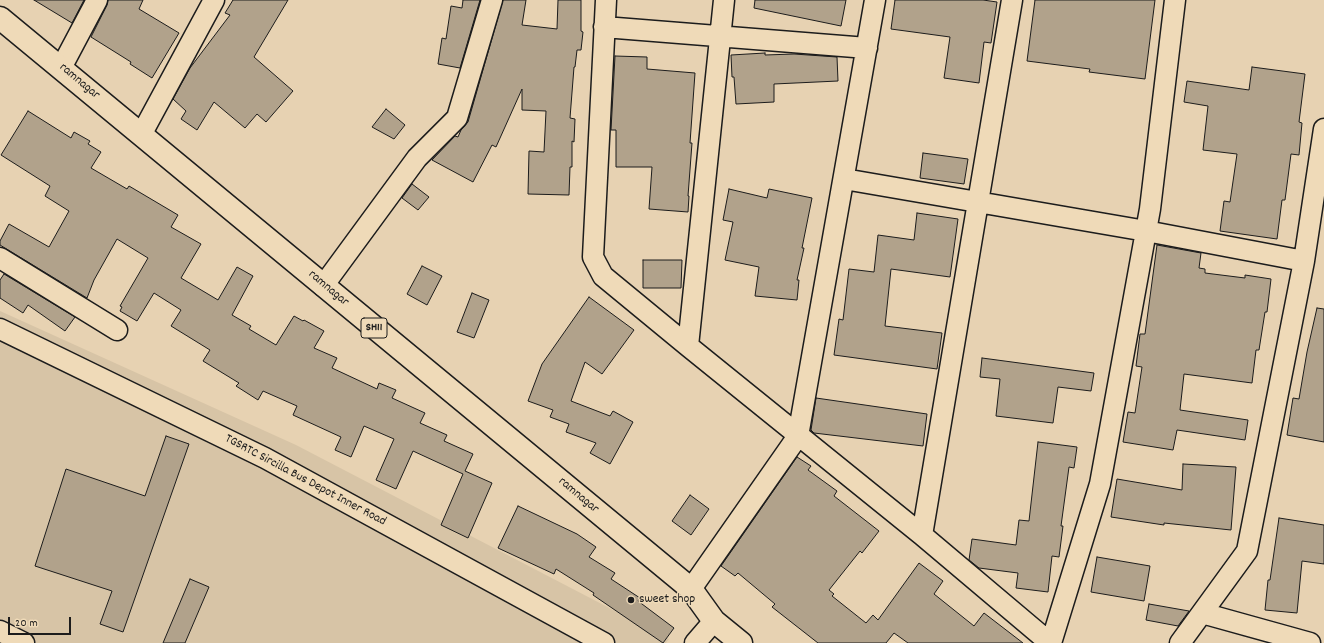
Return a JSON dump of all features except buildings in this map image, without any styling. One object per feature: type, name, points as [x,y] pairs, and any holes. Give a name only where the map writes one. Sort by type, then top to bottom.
[{"type":"main road","name":"ramnagar","points":[[0,18],[691,589],[714,621],[742,643]]},
{"type":"street","points":[[62,68],[97,0]]},
{"type":"street","points":[[141,135],[214,0]]},
{"type":"street","points":[[323,286],[417,158],[457,118],[492,0]]},
{"type":"street","points":[[606,0],[593,257],[602,276],[922,536],[1051,643],[1100,484],[1151,201],[1175,0]]},
{"type":"street","points":[[688,346],[724,0]]},
{"type":"street","points":[[691,589],[798,436],[875,0]]},
{"type":"street","points":[[922,536],[1012,0]]},
{"type":"street","points":[[604,27],[867,48]]},
{"type":"street","points":[[1180,643],[1247,551],[1304,262],[1324,129]]},
{"type":"street","points":[[844,179],[1146,231],[1304,262]]},
{"type":"street","points":[[0,258],[117,330]]},
{"type":"street","name":"TGSRTC Sircilla Bus Depot Inner Road","points":[[0,329],[265,458],[604,643]]},
{"type":"street","points":[[1202,613],[1310,643]]},
{"type":"street","points":[[695,643],[714,621]]},
{"type":"street","points":[[0,631],[24,643]]},
{"type":"shaded area","points":[[0,311],[296,445],[669,639],[666,643],[0,643]]},
{"type":"place","name":"sweet shop","points":[[631,600]]}]
